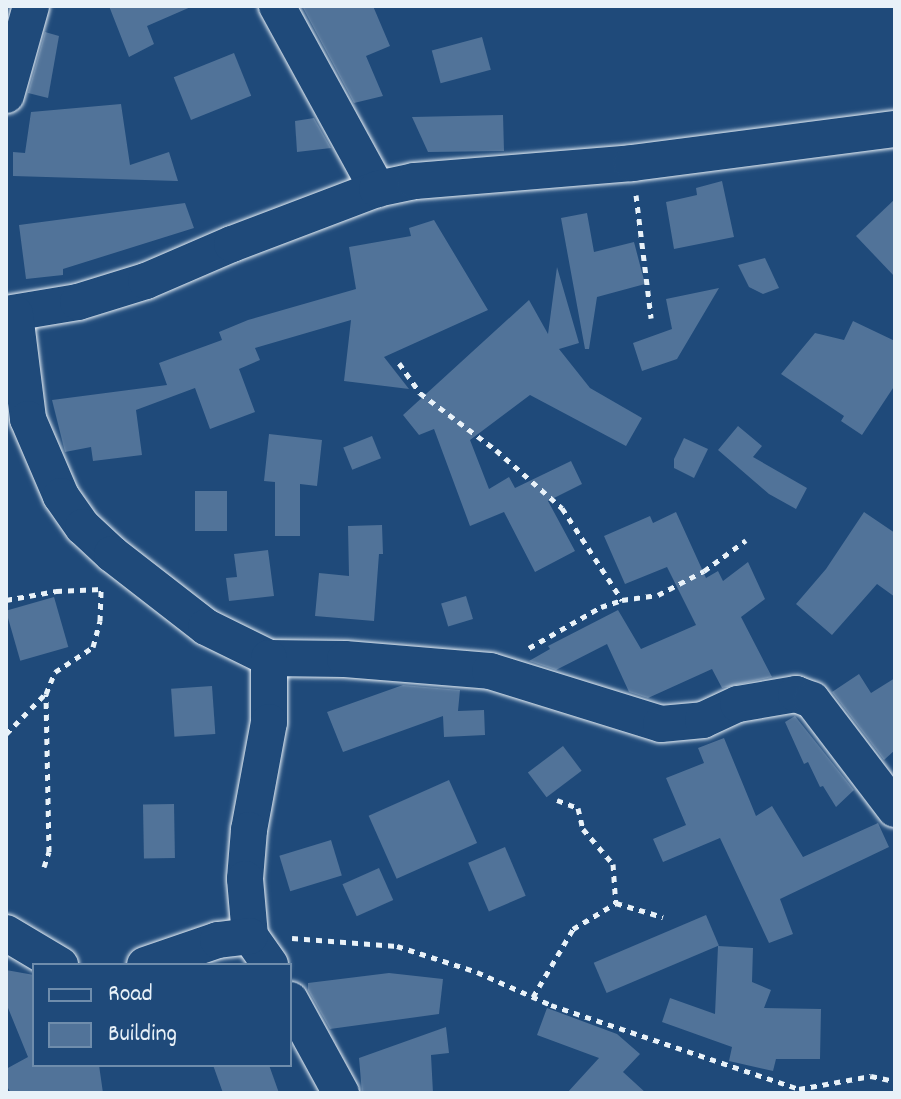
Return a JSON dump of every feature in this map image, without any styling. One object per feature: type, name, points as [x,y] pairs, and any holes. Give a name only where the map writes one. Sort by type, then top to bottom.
[{"type":"street","points":[[6,95],[31,6]]},
{"type":"street","points":[[277,6],[377,189]]},
{"type":"street","points":[[895,129],[632,163],[415,181],[377,189],[232,244],[146,281],[78,302],[11,314],[28,419],[61,496],[83,527],[151,586],[206,627],[269,658],[345,659],[490,671],[661,724],[703,720],[738,704],[796,694],[812,700],[895,809]]},
{"type":"street","points":[[151,963],[218,940],[260,950],[245,879],[249,830],[269,722],[269,658]]},
{"type":"street","points":[[6,933],[57,963]]},
{"type":"street","points":[[292,1004],[341,1093]]},
{"type":"path","points":[[632,163],[651,318]]},
{"type":"path","points":[[399,363],[420,393],[496,450],[562,508],[622,600]]},
{"type":"path","points":[[490,671],[601,607],[622,600],[658,595],[704,571],[746,540]]},
{"type":"path","points":[[6,600],[56,591],[151,586]]},
{"type":"path","points":[[6,734],[46,694],[55,672],[93,647],[100,621],[101,589]]},
{"type":"path","points":[[44,867],[49,852],[46,694]]},
{"type":"path","points":[[557,800],[578,808],[583,829],[613,864],[616,903]]},
{"type":"path","points":[[533,997],[573,929],[616,903],[663,917]]},
{"type":"path","points":[[260,950],[357,940],[397,946],[477,972],[533,997],[799,1089],[871,1076],[895,1081]]},
{"type":"building","points":[[109,6],[193,6],[147,26],[154,44],[129,57]]},
{"type":"building","points":[[302,6],[373,6],[390,46],[366,56],[383,96],[354,103]]},
{"type":"building","points":[[45,32],[59,36],[48,98],[28,93]]},
{"type":"building","points":[[482,37],[491,70],[441,83],[432,50]]},
{"type":"building","points":[[234,53],[251,96],[191,120],[174,77]]},
{"type":"building","points":[[121,104],[130,165],[169,152],[178,181],[13,176],[13,152],[25,153],[31,112]]},
{"type":"building","points":[[503,115],[504,151],[428,152],[412,117]]},
{"type":"building","points":[[314,118],[331,148],[297,152],[295,121]]},
{"type":"building","points":[[722,181],[734,237],[674,249],[666,202],[697,195],[696,188]]},
{"type":"building","points":[[895,199],[895,277],[856,236]]},
{"type":"building","points":[[185,203],[194,228],[63,269],[63,275],[26,279],[19,225]]},
{"type":"building","points":[[587,213],[594,252],[634,242],[645,284],[597,297],[589,349],[585,349],[561,218]]},
{"type":"building","points":[[434,220],[488,310],[384,357],[409,389],[344,381],[351,320],[255,348],[260,360],[239,369],[255,412],[210,429],[195,388],[136,410],[142,455],[93,461],[91,447],[65,452],[52,400],[167,385],[159,363],[222,340],[219,332],[248,320],[356,289],[349,247],[411,236],[409,228]]},
{"type":"building","points":[[765,258],[779,288],[763,294],[749,287],[738,265]]},
{"type":"building","points":[[557,267],[579,343],[559,349],[590,388],[642,418],[626,446],[530,395],[470,440],[489,489],[509,477],[515,488],[571,461],[582,484],[548,501],[575,551],[535,572],[504,512],[470,526],[434,429],[419,435],[403,415],[529,300],[548,334]]},
{"type":"building","points":[[719,288],[677,359],[642,371],[633,343],[672,329],[666,299]]},
{"type":"building","points":[[853,321],[895,341],[895,385],[862,435],[841,421],[844,416],[781,374],[815,333],[844,340]]},
{"type":"building","points":[[738,426],[762,446],[753,457],[807,488],[796,509],[769,494],[718,450]]},
{"type":"building","points":[[269,434],[322,440],[317,486],[300,484],[300,536],[275,536],[275,482],[264,481]]},
{"type":"building","points":[[372,436],[381,458],[352,470],[343,448]]},
{"type":"building","points":[[684,438],[708,449],[694,478],[674,468],[674,459]]},
{"type":"building","points":[[195,491],[227,491],[227,531],[195,531]]},
{"type":"building","points":[[676,512],[706,578],[718,571],[723,581],[748,562],[765,599],[741,617],[772,677],[722,688],[712,669],[648,698],[629,692],[607,644],[556,670],[529,661],[550,649],[548,646],[618,610],[641,649],[696,625],[667,567],[625,584],[604,536],[650,516],[653,523]]},
{"type":"building","points":[[864,512],[895,533],[895,597],[877,584],[832,635],[796,604],[826,569]]},
{"type":"building","points":[[382,525],[383,554],[379,554],[374,621],[315,616],[319,573],[349,576],[348,526]]},
{"type":"building","points":[[268,550],[274,596],[229,601],[226,578],[237,577],[234,554]]},
{"type":"building","points":[[466,596],[473,619],[448,627],[441,604]]},
{"type":"building","points":[[54,597],[68,647],[20,661],[6,611]]},
{"type":"building","points":[[859,674],[871,693],[895,678],[895,750],[884,760],[832,692]]},
{"type":"building","points":[[403,685],[460,690],[458,711],[484,710],[485,735],[444,737],[443,716],[343,752],[327,712]]},
{"type":"building","points":[[212,686],[215,734],[174,737],[171,689]]},
{"type":"building","points":[[795,716],[854,790],[836,807],[823,786],[820,787],[808,762],[804,764],[785,722]]},
{"type":"building","points":[[724,738],[756,816],[772,806],[803,857],[878,823],[889,847],[780,899],[793,934],[769,943],[720,838],[663,862],[653,839],[686,825],[666,778],[704,763],[698,748]]},
{"type":"building","points":[[563,746],[582,771],[547,797],[528,772]]},
{"type":"building","points":[[449,780],[477,843],[397,879],[369,816]]},
{"type":"building","points":[[174,804],[175,858],[144,859],[143,805]]},
{"type":"building","points":[[331,840],[342,875],[290,891],[279,856]]},
{"type":"building","points":[[505,847],[526,896],[489,911],[468,863]]},
{"type":"building","points":[[379,868],[393,900],[357,916],[342,884]]},
{"type":"building","points":[[706,915],[719,945],[607,993],[594,963]]},
{"type":"building","points":[[718,946],[753,948],[752,982],[771,990],[764,1008],[821,1009],[820,1059],[776,1059],[773,1071],[729,1061],[732,1047],[662,1022],[670,998],[715,1014]]},
{"type":"building","points":[[6,970],[32,975],[32,1067],[99,1067],[103,1093],[11,1093],[6,1085],[6,1069],[28,1057],[6,1003]]},
{"type":"building","points":[[389,973],[443,979],[439,1014],[330,1029],[308,990],[308,983]]},
{"type":"building","points":[[547,1008],[617,1034],[640,1054],[623,1072],[646,1093],[567,1093],[599,1058],[537,1035]]},
{"type":"building","points":[[446,1027],[449,1053],[431,1055],[433,1093],[362,1093],[359,1058]]},
{"type":"building","points":[[214,1067],[270,1067],[279,1093],[223,1093]]}]
